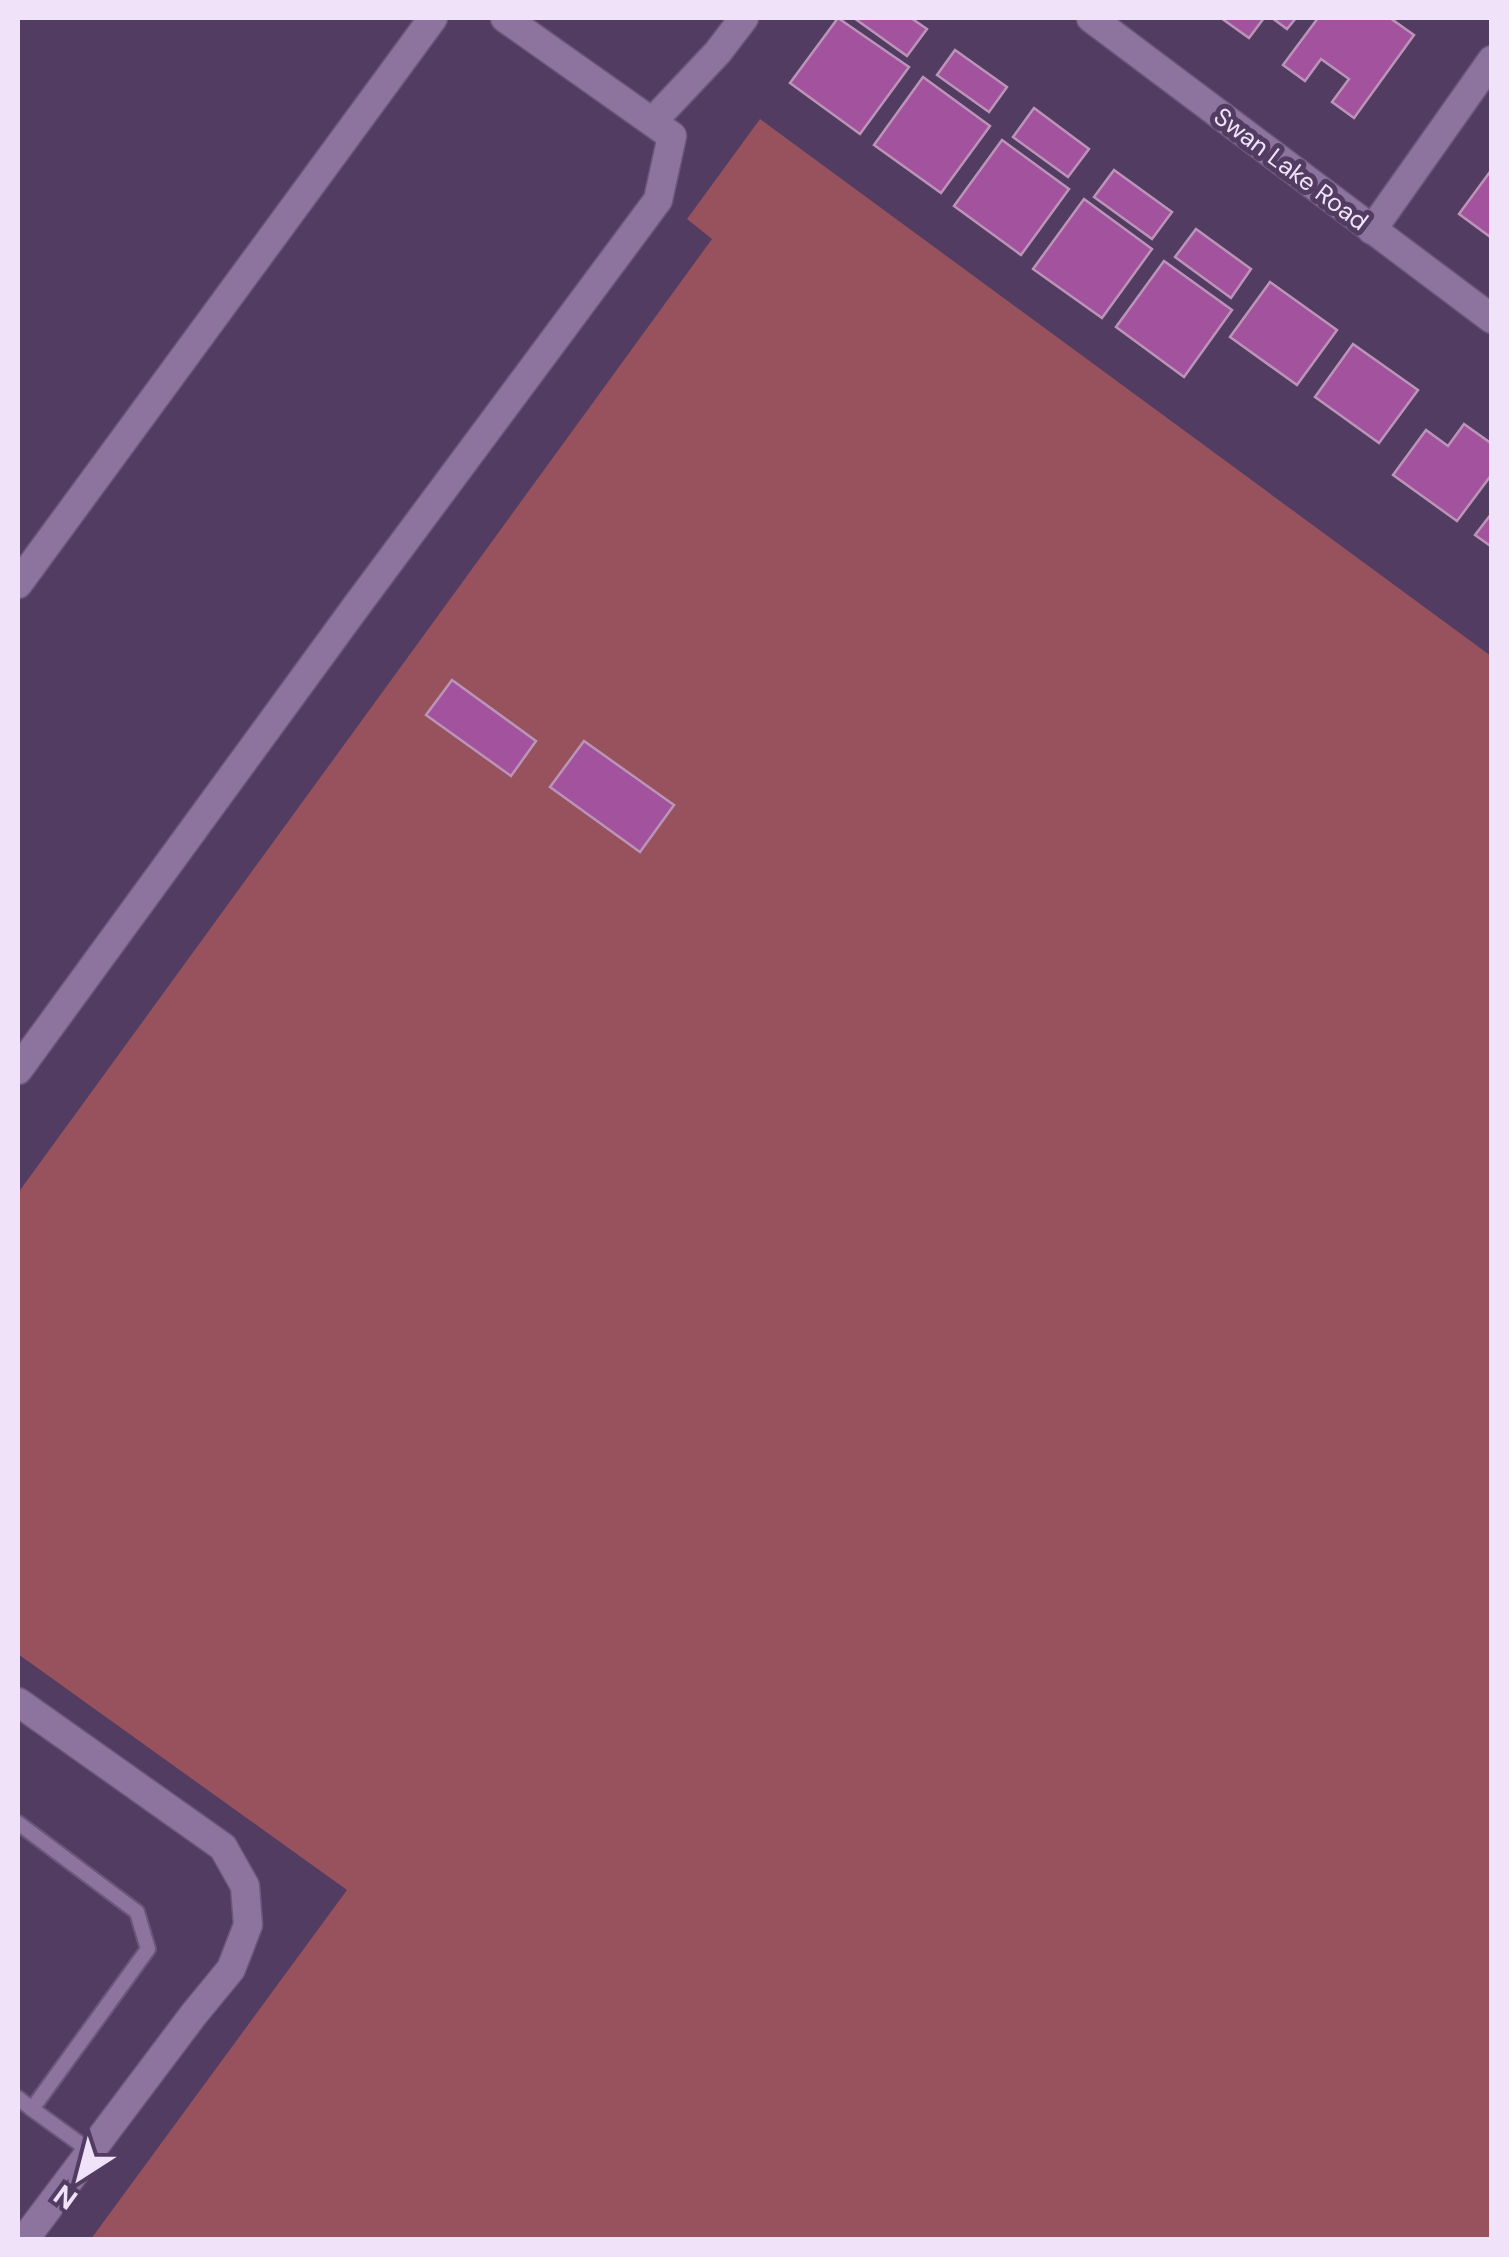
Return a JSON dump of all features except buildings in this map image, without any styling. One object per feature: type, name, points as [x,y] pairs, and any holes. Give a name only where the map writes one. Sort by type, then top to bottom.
[{"type":"street","points":[[18,584],[433,18]]},
{"type":"street","points":[[18,1070],[658,200],[672,136],[506,18]]},
{"type":"street","points":[[652,121],[718,52],[744,18]]},
{"type":"street","name":"Swan Lake Road","points":[[1092,18],[1492,319]]},
{"type":"street","points":[[1372,230],[1492,60]]},
{"type":"street","points":[[18,1702],[223,1847],[245,1886],[248,1925],[230,1970],[24,2240]]},
{"type":"lane","points":[[18,1823],[136,1912],[148,1949],[32,2109]]},
{"type":"lane","points":[[18,2098],[90,2151]]},
{"type":"shaded area","points":[[760,119],[1491,656],[1491,2239],[91,2239],[347,1890],[18,1654],[18,1193],[712,239],[687,219]]}]
